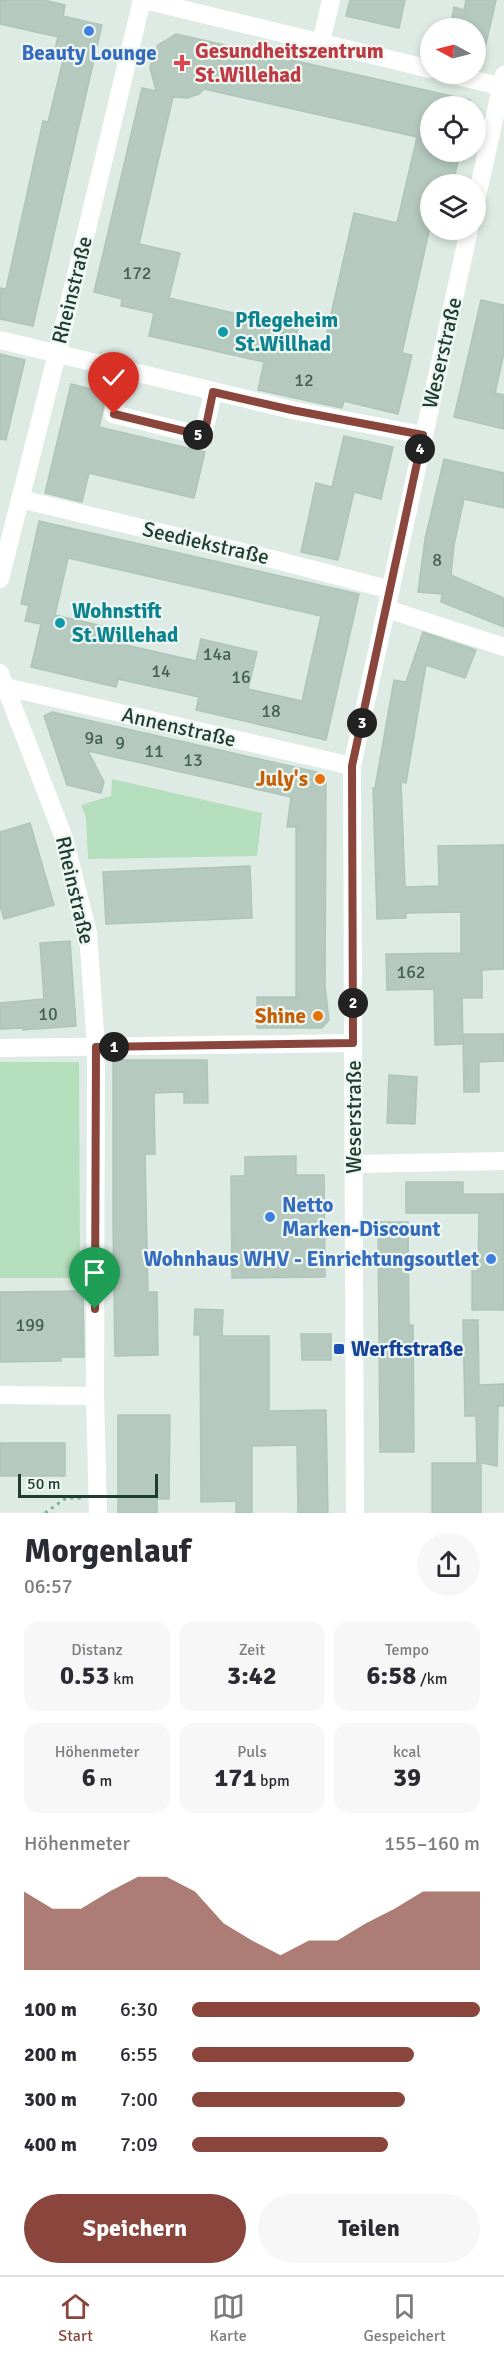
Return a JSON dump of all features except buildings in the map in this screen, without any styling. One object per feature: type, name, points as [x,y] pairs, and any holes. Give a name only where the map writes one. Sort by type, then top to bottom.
[{"type":"street","points":[[143,0],[420,67]]},
{"type":"street","name":"Rheinstraße","points":[[0,579],[143,0]]},
{"type":"street","points":[[321,42],[331,0]]},
{"type":"street","points":[[482,174],[503,83],[486,80]]},
{"type":"street","name":"Weserstraße","points":[[355,1513],[352,766],[467,240]]},
{"type":"street","points":[[0,340],[292,410],[423,435]]},
{"type":"street","points":[[124,369],[114,414],[125,417],[204,436],[213,392]]},
{"type":"street","name":"Seediekstraße","points":[[20,499],[391,590]]},
{"type":"street","points":[[387,609],[504,647]]},
{"type":"street","name":"Rheinstraße","points":[[3,680],[64,838],[88,933],[96,1047],[95,1396],[98,1506]]},
{"type":"street","name":"Annenstraße","points":[[3,680],[352,766]]},
{"type":"street","points":[[0,1048],[353,1043]]},
{"type":"street","points":[[354,1164],[504,1161]]},
{"type":"street","points":[[0,1395],[95,1396]]},
{"type":"path","points":[[45,1513],[66,1498],[98,1506]]},
{"type":"green space","points":[[112,779],[262,813],[257,856],[88,859],[86,817],[81,805],[111,796]]},
{"type":"green space","points":[[0,1062],[79,1062],[80,1278],[0,1278]]},
{"type":"place","name":"Beauty Lounge","points":[[89,31]]},
{"type":"place","name":"Gesundheitszentrum St.Willehad","points":[[182,63]]},
{"type":"place","name":"Pflegeheim St.Willhad","points":[[223,332]]},
{"type":"place","name":"Wohnstift St.Willehad","points":[[60,623]]},
{"type":"place","name":"July's","points":[[320,779]]},
{"type":"place","name":"Shine","points":[[318,1016]]},
{"type":"place","name":"Netto Marken-Discount","points":[[270,1217]]},
{"type":"place","name":"Wohnhaus WHV - Einrichtungsoutlet","points":[[491,1259]]},
{"type":"place","name":"Werftstraße","points":[[339,1349]]},
{"type":"route","points":[[95,1309],[96,1047],[353,1043],[352,766],[423,435],[213,392],[204,436],[114,414]]}]
